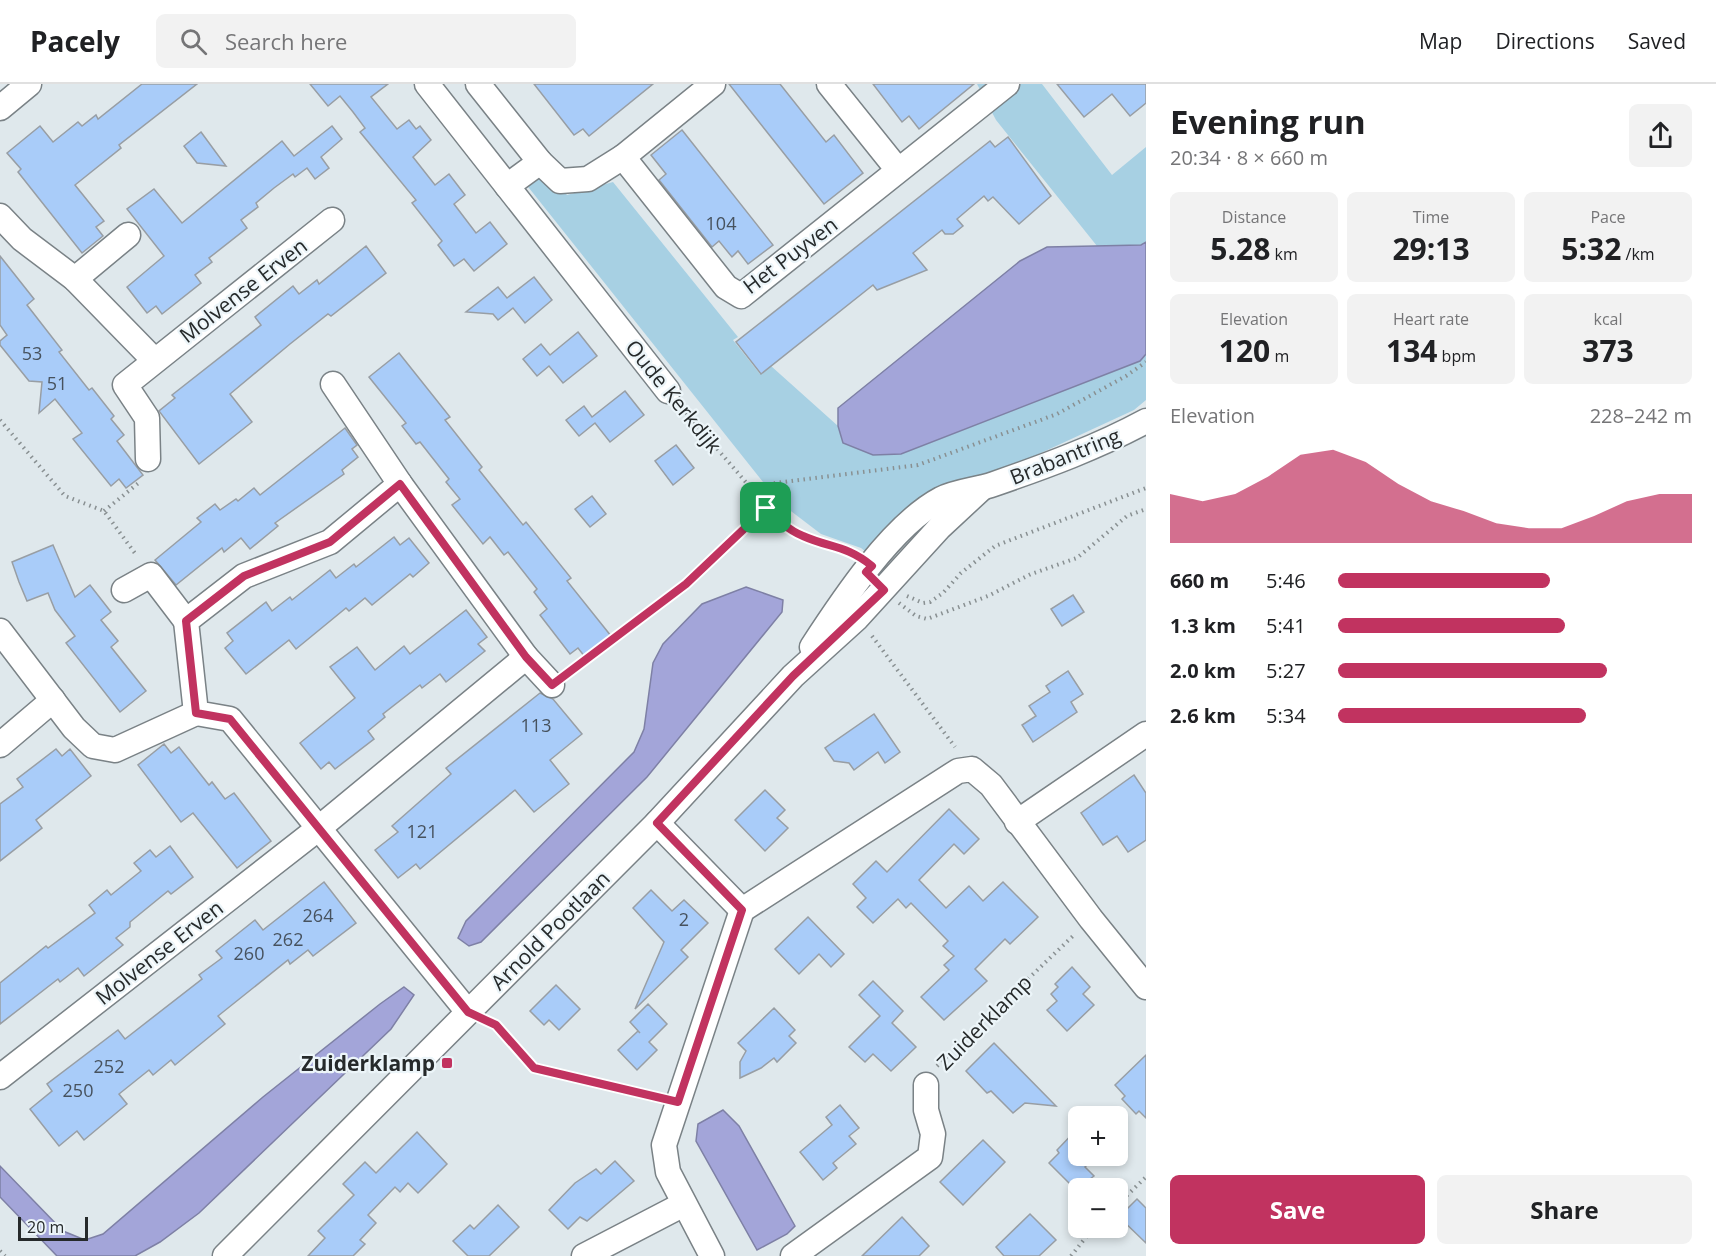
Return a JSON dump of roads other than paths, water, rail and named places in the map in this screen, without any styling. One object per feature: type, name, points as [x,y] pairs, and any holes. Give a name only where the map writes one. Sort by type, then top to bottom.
[{"type":"street","points":[[0,108],[29,84]]},
{"type":"street","name":"Oude Kerkdijk","points":[[427,84],[668,391]]},
{"type":"street","points":[[478,84],[540,162],[560,181],[588,179],[623,157],[713,84]]},
{"type":"street","points":[[829,84],[898,170]]},
{"type":"street","name":"Het Puyven","points":[[623,157],[726,287],[741,296],[1007,84]]},
{"type":"street","points":[[507,186],[540,162]]},
{"type":"street","points":[[0,216],[22,239],[75,279],[154,360]]},
{"type":"street","name":"Molvense Erven","points":[[148,459],[147,418],[125,385],[332,220]]},
{"type":"street","points":[[75,279],[128,235]]},
{"type":"street","points":[[333,384],[400,484],[526,657],[552,685]]},
{"type":"street","name":"Brabantring","points":[[872,566],[891,542],[941,499],[982,488],[1051,464],[1118,436],[1146,421]]},
{"type":"street","points":[[186,621],[244,576],[330,542],[400,484]]},
{"type":"street","name":"Brabantring","points":[[888,587],[940,527],[982,488]]},
{"type":"street","name":"Arnold Pootlaan","points":[[793,676],[842,602],[872,566]]},
{"type":"street","points":[[124,590],[151,575],[186,621],[196,713]]},
{"type":"street","name":"Arnold Pootlaan","points":[[225,1256],[657,823],[793,676],[888,587]]},
{"type":"street","points":[[0,631],[74,728],[93,746],[115,750],[196,713],[230,719],[468,1012]]},
{"type":"street","name":"Molvense Erven","points":[[0,1077],[319,828],[526,657]]},
{"type":"street","points":[[0,745],[53,700]]},
{"type":"street","points":[[1017,822],[1146,734]]},
{"type":"street","points":[[712,1256],[668,1172],[664,1145],[742,910],[958,771],[972,769],[991,785],[1091,919],[1146,987]]},
{"type":"street","points":[[657,823],[742,910]]},
{"type":"street","name":"Zuiderklamp","points":[[793,1256],[930,1157],[933,1134],[926,1110],[926,1084]]},
{"type":"street","points":[[584,1256],[684,1204]]},
{"type":"water","points":[[1146,242],[1146,354],[1140,361],[901,454],[873,455],[843,443],[838,426],[838,408],[1020,261],[1047,247],[1141,245]]},
{"type":"water","points":[[746,587],[783,600],[782,612],[647,777],[481,942],[469,946],[458,938],[466,921],[634,752],[644,729],[653,663],[663,644],[702,604]]},
{"type":"water","points":[[404,987],[414,995],[391,1029],[199,1213],[160,1242],[135,1256],[57,1256],[0,1197],[0,1166],[63,1231],[85,1240],[103,1234],[263,1097]]},
{"type":"water","points":[[723,1110],[739,1126],[795,1226],[787,1234],[757,1250],[696,1141],[698,1124]]},
{"type":"place","name":"Zuiderklamp","points":[[447,1063]]}]
